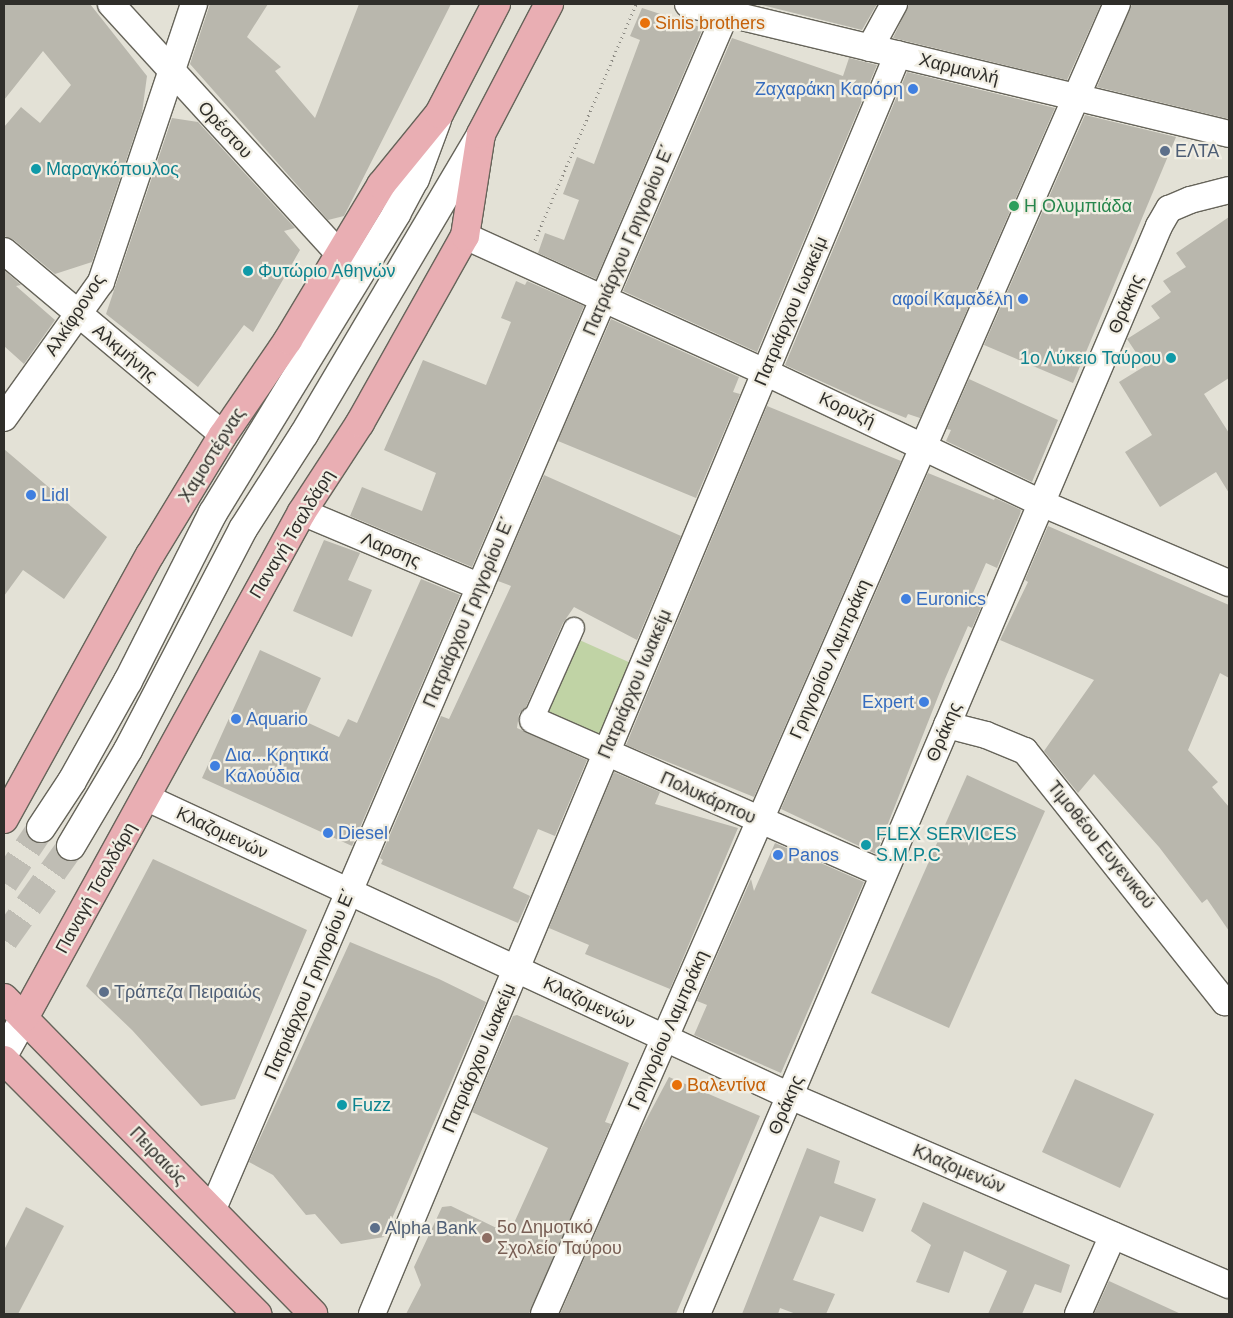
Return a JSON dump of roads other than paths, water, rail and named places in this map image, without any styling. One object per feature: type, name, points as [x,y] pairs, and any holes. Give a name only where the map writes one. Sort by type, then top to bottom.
[{"type":"main road","name":"Χαμοστέρνας","points":[[5,814],[150,555],[223,435],[288,340],[381,185],[439,114],[496,4]]},
{"type":"main road","name":"Παναγή Τσαλδάρη","points":[[4,1054],[302,512],[360,424],[464,236],[482,134],[550,4]]},
{"type":"main road","points":[[41,828],[72,781],[128,681],[213,513],[396,214],[415,179],[439,114]]},
{"type":"main road","points":[[71,846],[133,742],[243,529],[304,434],[482,134]]},
{"type":"main road","name":"Πειραιώς","points":[[4,998],[312,1314]]},
{"type":"main road","points":[[4,1060],[257,1314]]},
{"type":"street","name":"Ορέστου","points":[[111,4],[171,72],[340,255]]},
{"type":"street","name":"Αλκίφρονος","points":[[4,418],[101,282],[194,4]]},
{"type":"street","name":"Χαρμανλή","points":[[688,4],[1229,134]]},
{"type":"street","points":[[870,48],[894,4]]},
{"type":"street","name":"Γρηγορίου Λαμπράκη","points":[[544,1314],[1117,4]]},
{"type":"street","name":"Πατριάρχου Γρηγορίου Ε΄","points":[[212,1211],[726,13]]},
{"type":"street","name":"Πατριάρχου Ιωακείμ","points":[[372,1314],[898,54]]},
{"type":"street","name":"Θράκης","points":[[697,1314],[1159,226],[1170,209],[1190,200],[1229,190]]},
{"type":"street","name":"Κορυζή","points":[[464,236],[765,372],[1041,503],[1229,583]]},
{"type":"street","name":"Αλκμήνης","points":[[4,251],[223,435]]},
{"type":"street","name":"Λαρσης","points":[[302,512],[480,587]]},
{"type":"street","points":[[533,720],[574,628]]},
{"type":"street","name":"Πολυκάρπου","points":[[533,720],[883,874]]},
{"type":"street","name":"Τιμοθέου Ευγενικού","points":[[947,726],[986,735],[1025,751],[1225,1002],[1229,1002]]},
{"type":"street","name":"Κλαζομενών","points":[[146,797],[790,1096],[1229,1285]]},
{"type":"street","points":[[1078,1314],[1113,1235]]},
{"type":"tunnel","points":[[4,883],[41,828]]},
{"type":"tunnel","points":[[4,940],[71,846]]},
{"type":"place","name":"Sinis brothers","points":[[645,23]]},
{"type":"place","name":"Ζαχαράκη Καρόρη","points":[[913,89]]},
{"type":"place","name":"ΕΛΤΑ","points":[[1165,151]]},
{"type":"place","name":"Μαραγκόπουλος","points":[[36,169]]},
{"type":"place","name":"Η Ολυμπιάδα","points":[[1014,206]]},
{"type":"place","name":"Φυτώριο Αθηνών","points":[[248,271]]},
{"type":"place","name":"αφοί Καμαδέλη","points":[[1023,299]]},
{"type":"place","name":"1ο Λύκειο Ταύρου","points":[[1171,358]]},
{"type":"place","name":"Lidl","points":[[31,495]]},
{"type":"place","name":"Euronics","points":[[906,599]]},
{"type":"place","name":"Expert","points":[[924,702]]},
{"type":"place","name":"Aquario","points":[[236,719]]},
{"type":"place","name":"Δια...Κρητικά Καλούδια","points":[[215,766]]},
{"type":"place","name":"Diesel","points":[[328,833]]},
{"type":"place","name":"FLEX SERVICES S.M.P.C","points":[[866,845]]},
{"type":"place","name":"Panos","points":[[778,855]]},
{"type":"place","name":"Τράπεζα Πειραιώς","points":[[104,992]]},
{"type":"place","name":"Βαλεντίνα","points":[[677,1085]]},
{"type":"place","name":"Fuzz","points":[[342,1105]]},
{"type":"place","name":"Alpha Bank","points":[[375,1228]]},
{"type":"place","name":"5ο Δημοτικό Σχολείο Ταύρου","points":[[487,1238]]}]
